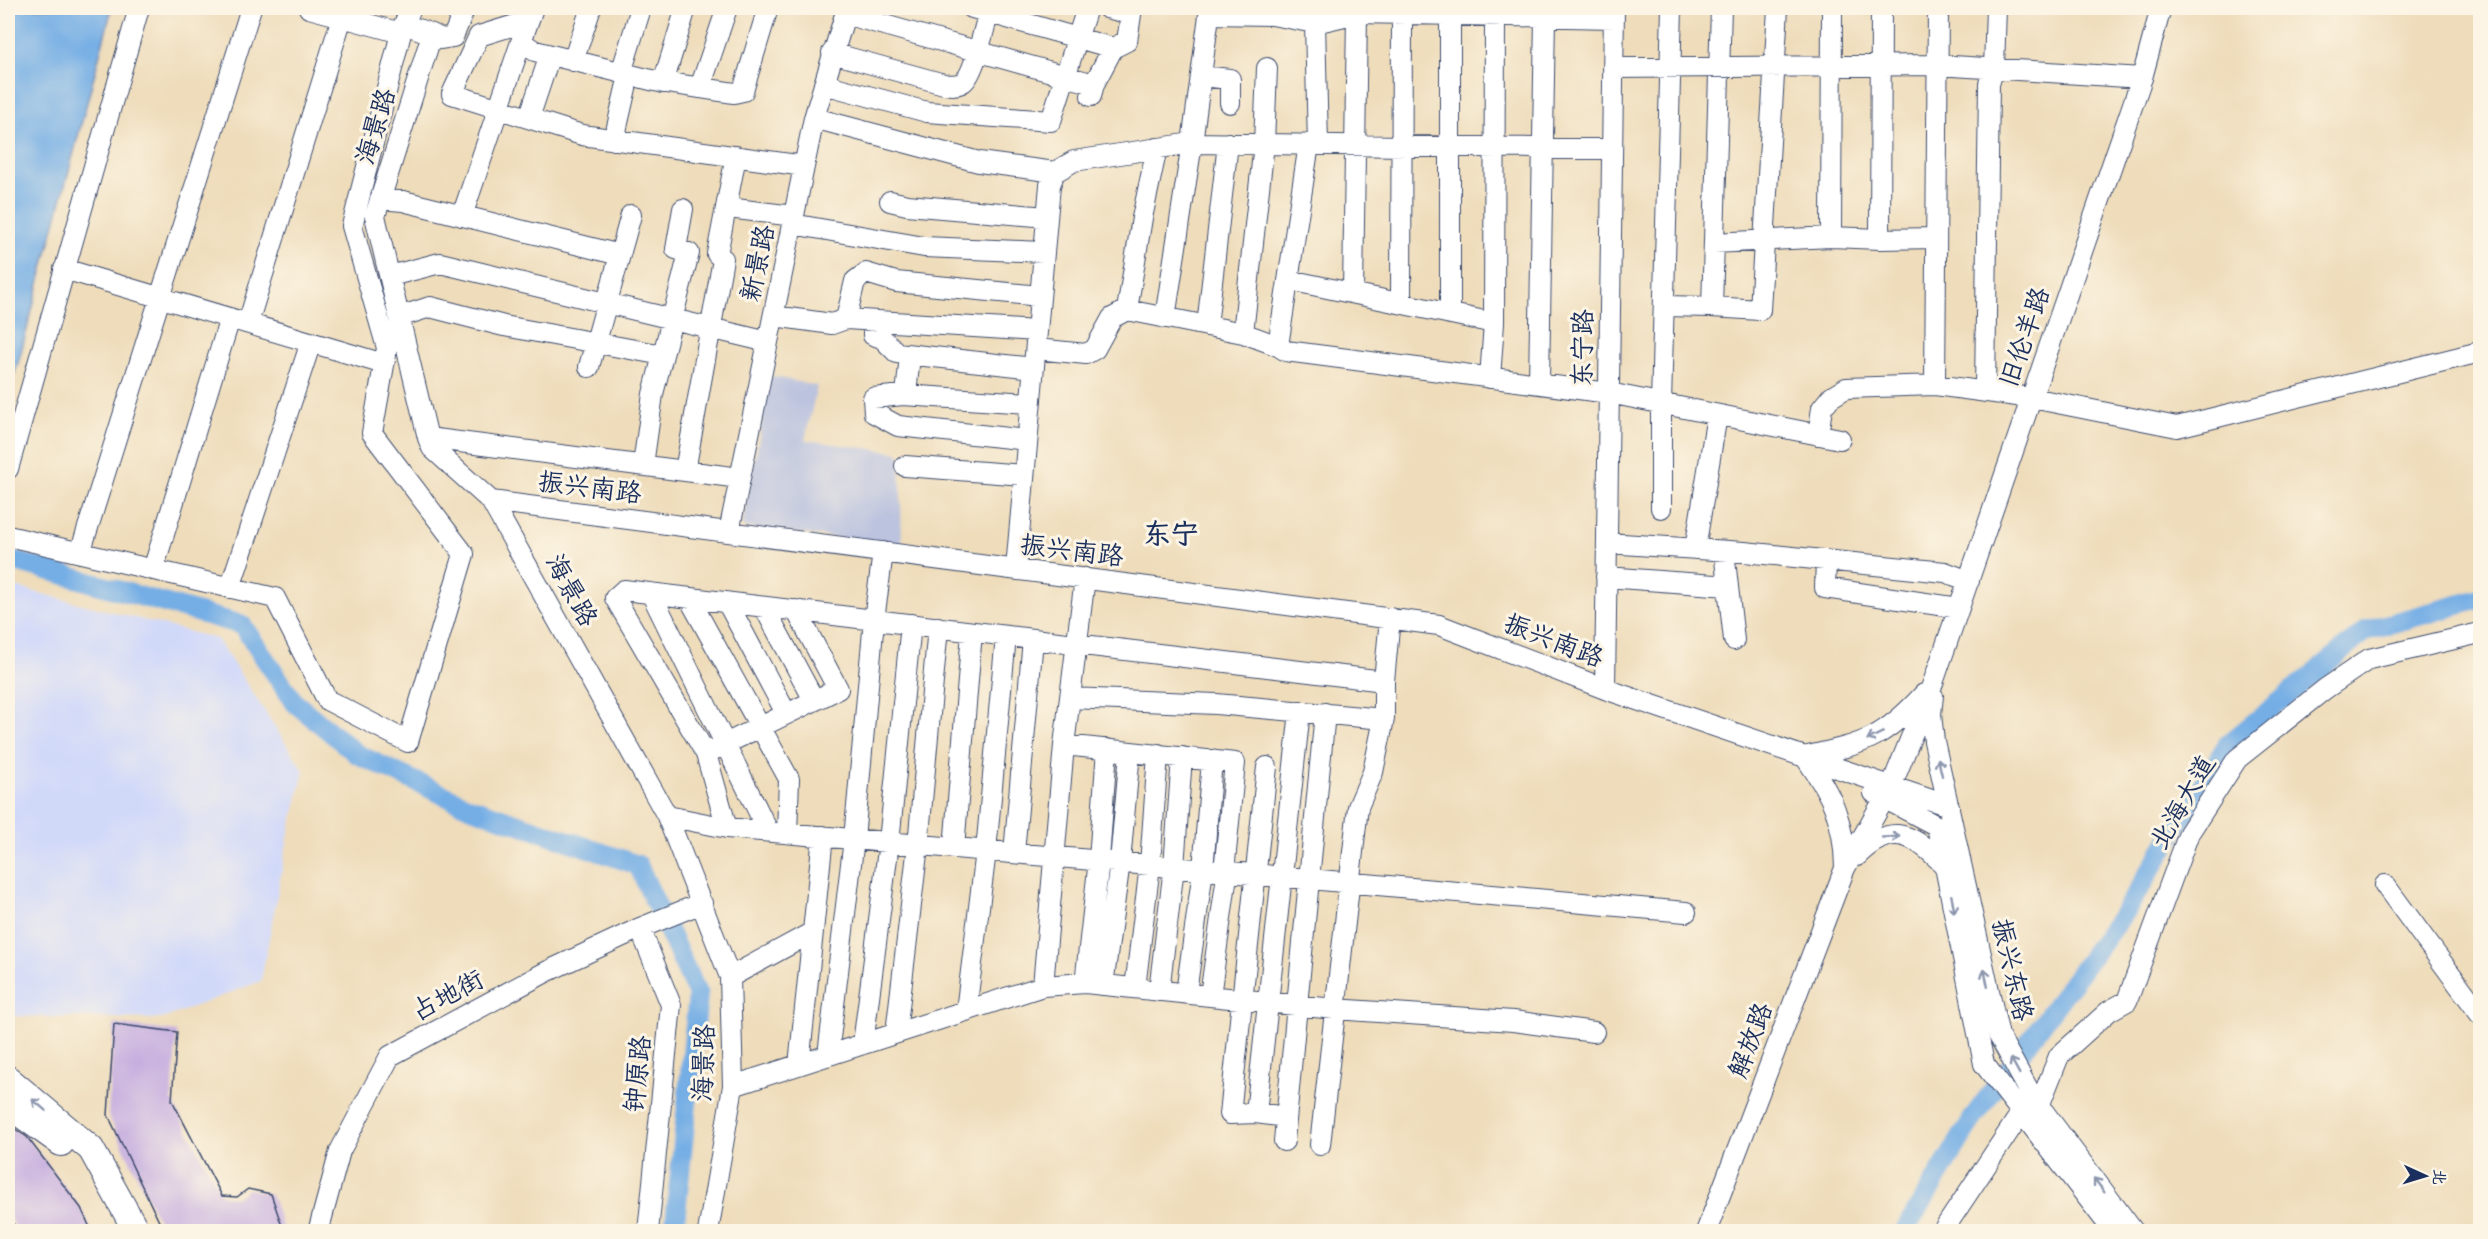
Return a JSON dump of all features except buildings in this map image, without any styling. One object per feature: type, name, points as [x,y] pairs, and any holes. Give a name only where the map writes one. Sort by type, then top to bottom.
[{"type":"main road","points":[[8,1078],[92,1149],[137,1232]]},
{"type":"main road","points":[[8,1105],[80,1157],[119,1232]]},
{"type":"street","points":[[8,469],[138,8]]},
{"type":"street","points":[[80,553],[251,8]]},
{"type":"street","points":[[309,8],[342,16],[405,21],[441,39],[453,37],[465,8]]},
{"type":"street","points":[[573,61],[591,8]]},
{"type":"street","points":[[614,140],[625,74],[641,8]]},
{"type":"street","points":[[663,83],[686,8]]},
{"type":"street","points":[[700,88],[727,8]]},
{"type":"street","points":[[521,42],[535,51],[625,74],[663,83],[734,93],[743,91],[768,8]]},
{"type":"street","points":[[824,84],[927,112],[1051,121],[1088,8]]},
{"type":"street","points":[[846,11],[1065,76],[1093,90],[1113,48],[1127,41],[1131,11],[1107,8]]},
{"type":"street","points":[[1661,508],[1661,404],[1672,8]]},
{"type":"street","points":[[1712,307],[1721,8]]},
{"type":"street","points":[[1664,306],[1760,310],[1762,240],[1776,66],[1778,8]]},
{"type":"street","points":[[1830,237],[1832,8]]},
{"type":"street","points":[[1880,239],[1881,8]]},
{"type":"street","points":[[1935,385],[1938,8]]},
{"type":"street","points":[[1985,392],[1989,84],[1994,68],[1996,8]]},
{"type":"street","name":"旧伦羊路","points":[[1934,683],[2142,78],[2161,8]]},
{"type":"street","points":[[832,53],[954,85],[964,82],[970,72],[977,51],[983,9],[1113,48]]},
{"type":"street","name":"新景路","points":[[729,532],[814,118],[846,11]]},
{"type":"street","points":[[1165,318],[1192,143],[1209,11],[1272,15],[1315,23],[1357,13],[1545,16],[1614,13]]},
{"type":"street","points":[[1353,293],[1357,13]]},
{"type":"street","name":"东宁路","points":[[1605,689],[1614,13]]},
{"type":"street","points":[[462,216],[531,14]]},
{"type":"street","points":[[531,14],[480,36],[452,94],[582,135],[804,166]]},
{"type":"street","points":[[1401,303],[1402,14]]},
{"type":"street","points":[[1450,15],[1450,314]]},
{"type":"street","points":[[153,570],[342,16]]},
{"type":"street","points":[[1490,378],[1494,323],[1495,16]]},
{"type":"street","points":[[1539,384],[1545,16]]},
{"type":"street","points":[[8,536],[276,598],[327,700],[408,742],[464,554],[372,433],[387,348],[352,226],[405,21]]},
{"type":"street","points":[[1278,346],[1313,144],[1315,23]]},
{"type":"street","name":"海景路","points":[[432,34],[375,216],[432,448],[491,501],[667,816],[730,977],[733,1086],[708,1232]]},
{"type":"street","points":[[529,118],[550,55]]},
{"type":"street","points":[[1613,68],[1937,65],[2142,78]]},
{"type":"street","points":[[1243,333],[1264,144],[1267,68]]},
{"type":"street","points":[[1201,76],[1230,79],[1230,104]]},
{"type":"street","points":[[814,118],[979,162],[1055,172],[1074,161],[1192,143],[1612,149]]},
{"type":"street","points":[[1207,326],[1228,143]]},
{"type":"street","points":[[1127,310],[1142,218],[1157,148]]},
{"type":"street","points":[[685,471],[723,260],[717,254],[728,208],[736,156]]},
{"type":"street","points":[[1016,570],[1050,185],[1055,172]]},
{"type":"street","points":[[380,199],[403,201],[620,255]]},
{"type":"street","points":[[890,201],[907,205],[1047,217]]},
{"type":"street","points":[[728,208],[924,247],[1044,252]]},
{"type":"street","points":[[643,465],[654,394],[689,253],[676,249],[683,209]]},
{"type":"street","points":[[589,367],[631,215]]},
{"type":"street","points":[[1714,243],[1830,237],[1936,238]]},
{"type":"street","points":[[390,276],[440,263],[768,342]]},
{"type":"street","points":[[64,269],[384,364]]},
{"type":"street","points":[[846,319],[855,281],[866,273],[896,282],[1040,296]]},
{"type":"street","points":[[1289,280],[1494,323]]},
{"type":"street","points":[[399,317],[430,307],[504,326],[663,355]]},
{"type":"street","points":[[774,316],[832,324],[846,319],[873,321],[1036,340],[1086,354],[1095,349],[1112,318],[1127,310],[1243,333],[1286,351],[1609,393],[1840,439]]},
{"type":"street","points":[[873,321],[873,335],[882,338],[897,353],[1034,368]]},
{"type":"street","points":[[230,588],[311,342]]},
{"type":"street","points":[[1818,435],[1822,408],[1830,398],[1846,388],[1935,385],[2032,398],[2177,427],[2481,352]]},
{"type":"street","points":[[906,395],[910,355]]},
{"type":"street","points":[[1027,440],[898,426],[874,413],[873,398],[906,395],[1030,403]]},
{"type":"street","points":[[1695,549],[1717,415]]},
{"type":"street","points":[[428,438],[740,478]]},
{"type":"street","points":[[905,466],[1024,475]]},
{"type":"street","name":"振兴南路","points":[[491,501],[1439,625],[1605,689],[1805,757],[1888,793]]},
{"type":"street","points":[[1607,543],[1724,551],[1945,572],[1969,581]]},
{"type":"street","points":[[1724,551],[1734,640]]},
{"type":"street","points":[[828,1055],[854,839],[874,620],[883,552]]},
{"type":"street","points":[[1826,560],[1825,588],[1959,608]]},
{"type":"street","points":[[1606,577],[1728,586]]},
{"type":"street","points":[[1043,986],[1064,745],[1085,578]]},
{"type":"street","points":[[727,828],[706,754],[615,598],[624,590],[1384,681]]},
{"type":"street","points":[[651,593],[725,744],[778,832]]},
{"type":"street","points":[[688,598],[789,779],[778,832]]},
{"type":"street","points":[[727,602],[786,713]]},
{"type":"street","points":[[765,607],[814,700]]},
{"type":"street","points":[[706,754],[838,689],[796,610]]},
{"type":"street","points":[[1320,1145],[1358,807],[1373,772],[1384,719],[1384,681],[1390,618]]},
{"type":"street","points":[[863,1044],[889,842],[911,624]]},
{"type":"street","points":[[896,1033],[918,844],[938,627]]},
{"type":"street","points":[[954,848],[972,632]]},
{"type":"street","name":"北海大道","points":[[1942,1232],[2031,1105],[2059,1056],[2109,1011],[2127,1001],[2189,833],[2236,759],[2325,689],[2369,659],[2481,633]]},
{"type":"street","points":[[966,1011],[986,850],[1006,636]]},
{"type":"street","points":[[1014,853],[1033,639]]},
{"type":"street","points":[[1845,868],[1844,840],[1836,809],[1822,780],[1805,757],[1838,750],[1883,732],[1902,718],[1934,683]]},
{"type":"street","name":"解放路","points":[[1706,1232],[1845,868],[1888,793],[1934,683]]},
{"type":"street","name":"振兴东路","points":[[1934,683],[1931,714],[1934,741],[1999,1036],[2031,1105],[2114,1232]]},
{"type":"street","points":[[1070,698],[1216,704],[1384,719]]},
{"type":"street","points":[[1256,1113],[1300,711]]},
{"type":"street","points":[[1284,1141],[1325,713]]},
{"type":"street","points":[[1064,745],[1235,763],[1224,871],[1227,875],[1210,996]]},
{"type":"street","points":[[1094,984],[1099,861],[1107,749]]},
{"type":"street","points":[[1094,984],[1120,862],[1130,752]]},
{"type":"street","points":[[1135,988],[1149,865],[1158,754]]},
{"type":"street","points":[[1160,991],[1174,867],[1182,757]]},
{"type":"street","points":[[1186,993],[1203,870],[1212,760]]},
{"type":"street","points":[[1267,767],[1230,1114],[1256,1113],[1286,1118]]},
{"type":"street","points":[[1888,793],[1949,806]]},
{"type":"street","name":"振兴东路","points":[[1888,793],[1937,826],[1984,1064],[2031,1105],[2134,1232]]},
{"type":"street","points":[[667,816],[727,828],[1686,912]]},
{"type":"street","points":[[1845,868],[1872,842],[1883,836],[1896,835],[1913,839],[1946,866]]},
{"type":"street","points":[[799,1065],[811,933],[823,836]]},
{"type":"street","points":[[2385,885],[2481,1014]]},
{"type":"street","name":"占地街","points":[[318,1232],[340,1150],[390,1056],[546,972],[702,903]]},
{"type":"street","name":"钟原路","points":[[648,925],[671,1005],[648,1232]]},
{"type":"street","points":[[730,977],[811,933]]},
{"type":"street","points":[[733,1086],[1043,986],[1094,984],[1334,1009],[1513,1021],[1594,1032]]},
{"type":"shaded area","points":[[771,376],[817,386],[805,440],[900,453],[902,545],[742,527]]},
{"type":"shaded area","points":[[8,585],[217,639],[304,771],[288,837],[261,981],[162,1019],[8,1016]]},
{"type":"water","points":[[8,8],[112,8],[17,367],[8,389]]},
{"type":"waterway","points":[[8,559],[242,625],[295,703],[357,754],[469,807],[638,865],[698,995],[674,1232]]},
{"type":"waterway","points":[[1904,1232],[1975,1115],[2128,907],[2227,745],[2367,630],[2480,599]]},
{"type":"district","name":"东宁","points":[[1171,533]]}]
